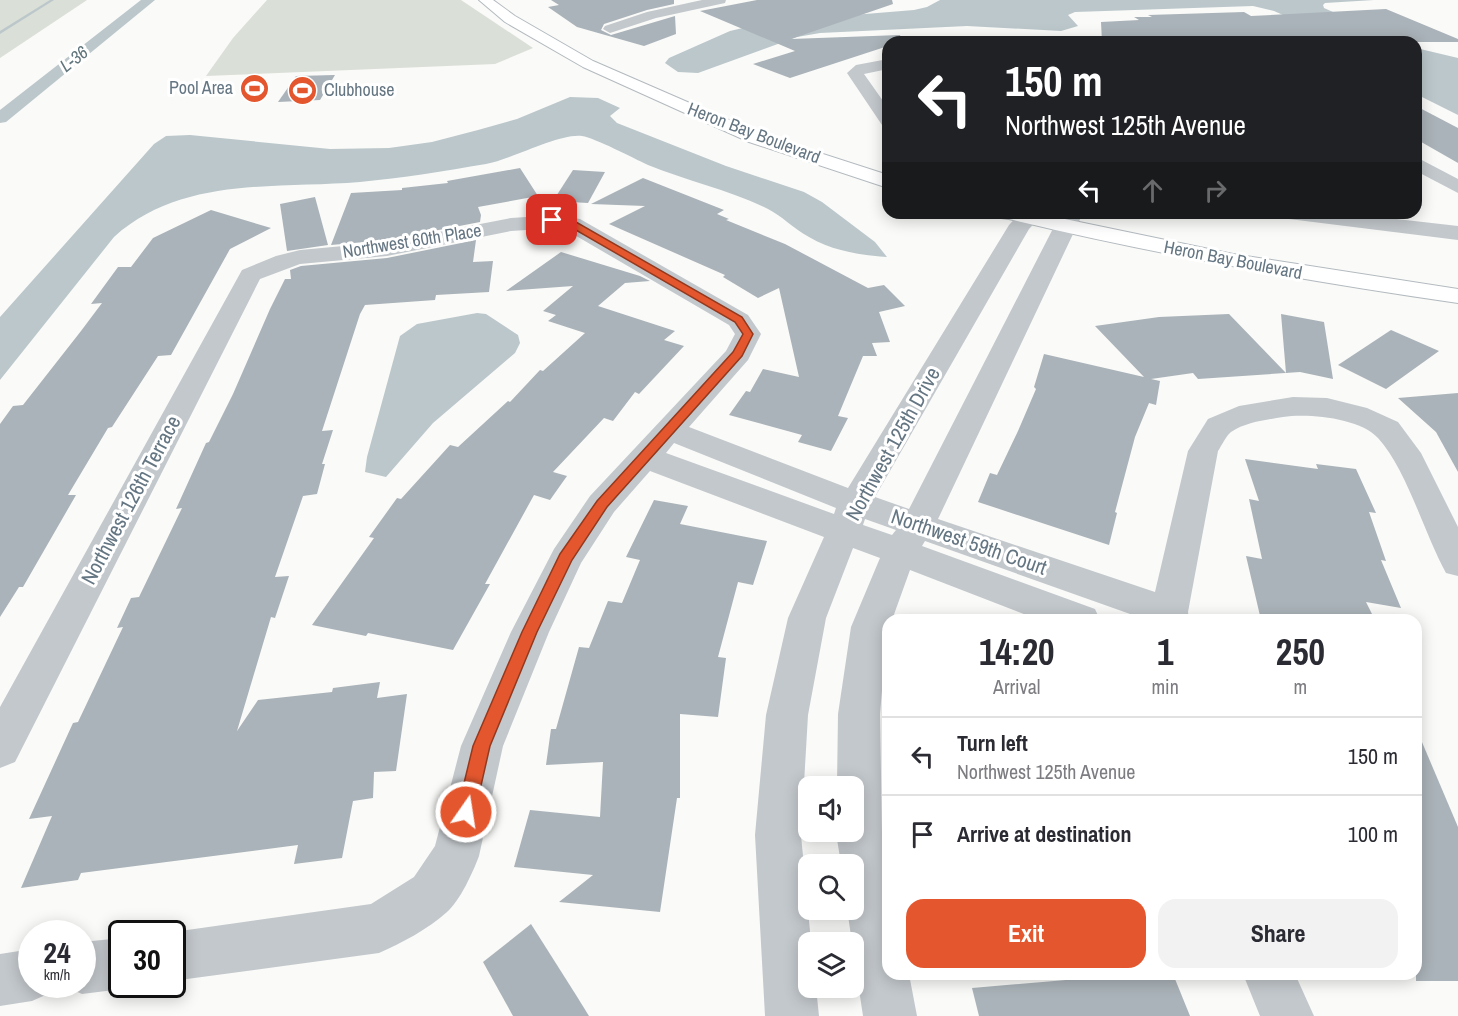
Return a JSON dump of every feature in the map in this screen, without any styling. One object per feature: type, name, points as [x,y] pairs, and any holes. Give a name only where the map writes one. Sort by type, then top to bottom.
[{"type":"street","name":"Heron Bay Boulevard","points":[[485,0],[510,19],[588,64],[755,138],[882,180]]},
{"type":"street","points":[[610,29],[652,15],[720,0]]},
{"type":"street","points":[[637,8],[652,15]]},
{"type":"street","points":[[882,65],[861,68],[855,74],[882,112]]},
{"type":"street","name":"Heron Bay Boulevard","points":[[656,93],[768,132],[882,164]]},
{"type":"street","points":[[1422,167],[1458,188]]},
{"type":"street","name":"Northwest 125th Drive","points":[[792,1016],[778,835],[787,715],[807,618],[850,517],[1022,219]]},
{"type":"street","points":[[882,969],[859,833],[859,714],[870,627],[909,538],[1075,219]]},
{"type":"street","name":"Heron Bay Boulevard","points":[[1084,219],[1309,275],[1458,297]]},
{"type":"street","name":"Heron Bay Boulevard","points":[[1089,219],[1401,266]]},
{"type":"street","points":[[1340,219],[1458,233]]},
{"type":"street","name":"Northwest 60th Place","points":[[272,263],[309,256],[384,249],[523,222],[552,220],[572,224],[739,320],[748,334],[738,354],[669,429]]},
{"type":"street","name":"Northwest 126th Terrace","points":[[0,748],[249,275],[272,263]]},
{"type":"street","points":[[1169,614],[1203,451],[1219,426],[1249,413],[1293,406],[1327,407],[1357,416],[1387,429],[1406,453],[1458,563]]},
{"type":"street","points":[[186,954],[380,928],[431,894],[456,856],[482,746],[530,632],[566,558],[602,504],[669,429]]},
{"type":"street","name":"Northwest 59th Court","points":[[669,429],[850,517]]},
{"type":"street","name":"Northwest 59th Court","points":[[645,457],[850,517],[909,538],[1162,614]]},
{"type":"street","name":"Northwest 59th Court","points":[[909,538],[1069,614]]},
{"type":"street","points":[[0,980],[18,977]]},
{"type":"street","points":[[884,980],[890,1016]]},
{"type":"street","points":[[1272,980],[1287,1016]]},
{"type":"shaded area","points":[[0,0],[87,0],[0,58]]},
{"type":"shaded area","points":[[267,0],[461,0],[533,48],[495,64],[206,76],[233,38]]},
{"type":"shaded area","points":[[940,0],[1374,0],[1325,3],[1324,8],[1342,16],[1308,26],[1274,11],[1253,6],[1075,12],[1068,15],[1078,26],[1061,31],[967,26],[820,33],[797,37],[698,73],[678,72],[665,63],[669,58],[730,31],[768,22],[914,10],[927,7]]},
{"type":"shaded area","points":[[1422,49],[1458,58],[1458,115],[1422,97]]},
{"type":"shaded area","points":[[570,97],[598,98],[620,108],[610,116],[617,123],[726,166],[804,192],[822,202],[875,242],[887,257],[827,246],[754,202],[648,165],[605,144],[582,136],[573,136],[561,138],[497,161],[471,167],[360,182],[231,189],[169,204],[141,217],[114,237],[0,380],[0,317],[154,144],[166,136],[190,135],[330,149],[389,148],[432,142],[478,130],[517,119]]},
{"type":"shaded area","points":[[477,313],[486,314],[518,335],[520,343],[515,353],[433,423],[386,477],[365,472],[367,457],[400,336],[417,324]]},
{"type":"building","points":[[551,0],[674,0],[674,4],[604,24],[601,30],[611,35],[675,16],[676,34],[644,46],[577,27],[548,7],[559,5]]},
{"type":"building","points":[[757,0],[892,0],[893,4],[791,39],[900,35],[900,36],[882,36],[882,48],[790,78],[753,64],[795,51],[700,11]]},
{"type":"building","points":[[1386,9],[1458,39],[1458,42],[1422,42],[1422,36],[1102,36],[1101,22],[1152,17],[1148,15],[1244,12],[1251,16]]},
{"type":"building","name":"Clubhouse","points":[[335,75],[320,100],[278,102],[296,76]]},
{"type":"building","points":[[1422,109],[1458,128],[1458,163],[1422,142]]},
{"type":"building","points":[[520,168],[538,196],[478,207],[481,215],[480,222],[387,240],[331,245],[351,193],[402,190],[402,188],[448,183],[447,181]]},
{"type":"building","points":[[573,170],[605,172],[588,203],[553,201]]},
{"type":"building","points":[[643,178],[724,210],[717,214],[729,219],[726,220],[785,244],[868,288],[884,285],[905,306],[879,312],[890,342],[872,343],[877,356],[863,356],[838,416],[848,418],[831,451],[798,442],[802,435],[729,415],[746,391],[750,392],[763,369],[799,377],[779,288],[758,298],[723,277],[725,275],[609,224],[645,206],[591,204]]},
{"type":"building","points":[[315,197],[328,245],[287,251],[280,204]]},
{"type":"building","points":[[211,210],[271,228],[230,249],[171,355],[158,356],[112,427],[108,428],[68,495],[76,495],[23,587],[19,587],[0,617],[0,424],[13,406],[23,405],[81,331],[102,303],[91,304],[118,267],[131,267],[153,238]]},
{"type":"building","points":[[476,240],[473,262],[493,261],[489,292],[436,295],[435,300],[365,305],[360,314],[322,431],[333,430],[322,464],[325,464],[317,494],[303,496],[275,577],[289,576],[275,618],[271,617],[237,731],[258,700],[332,692],[333,688],[380,682],[377,698],[407,694],[396,771],[374,772],[373,798],[353,801],[342,858],[294,864],[298,845],[81,873],[78,880],[21,888],[52,816],[29,819],[73,723],[78,722],[123,627],[117,628],[131,598],[139,597],[182,508],[176,509],[206,443],[209,442],[233,394],[270,309],[285,279],[291,279],[290,270],[301,266],[387,258]]},
{"type":"building","points":[[561,252],[650,281],[625,283],[598,306],[675,331],[664,340],[684,346],[639,394],[635,392],[613,421],[604,418],[553,472],[567,476],[550,500],[534,495],[485,584],[490,584],[453,650],[368,633],[366,636],[312,625],[374,538],[369,537],[397,498],[401,499],[450,445],[458,447],[508,401],[510,402],[540,370],[543,371],[585,333],[548,321],[556,315],[543,311],[573,286],[506,291]]},
{"type":"building","points":[[1229,314],[1286,373],[1198,379],[1193,373],[1151,379],[1160,381],[1156,405],[1149,403],[1135,437],[1115,512],[1117,513],[1109,545],[978,502],[990,473],[997,475],[1018,431],[1036,389],[1034,387],[1044,354],[1144,377],[1095,326],[1159,317]]},
{"type":"building","points":[[1281,314],[1324,322],[1333,379],[1300,372],[1286,373]]},
{"type":"building","points":[[1391,330],[1439,351],[1386,389],[1338,365]]},
{"type":"building","points":[[1458,393],[1458,472],[1436,432],[1398,398]]},
{"type":"building","points":[[1245,459],[1318,469],[1316,464],[1356,469],[1376,513],[1369,512],[1386,561],[1381,560],[1401,608],[1366,602],[1372,614],[1260,614],[1246,556],[1262,559],[1249,499],[1259,501]]},
{"type":"building","points":[[654,500],[688,506],[680,524],[767,541],[753,585],[738,582],[718,657],[726,658],[718,717],[680,714],[680,798],[677,798],[660,912],[559,902],[593,875],[514,867],[530,810],[600,817],[603,762],[546,765],[551,729],[556,729],[579,647],[589,648],[608,601],[622,603],[640,560],[626,557]]},
{"type":"building","points":[[1422,742],[1458,827],[1458,981],[1416,981],[1422,980]]},
{"type":"building","points":[[531,924],[589,1016],[513,1016],[483,962]]},
{"type":"building","points":[[1066,980],[1175,980],[1190,1016],[979,1016],[972,988]]},
{"type":"waterway","points":[[0,33],[52,0]]},
{"type":"waterway","name":"L-36","points":[[0,118],[149,0]]},
{"type":"place","name":"Pool Area","points":[[254,88]]},
{"type":"place","name":"Clubhouse","points":[[303,90]]},
{"type":"route","points":[[466,812],[482,746],[530,632],[566,558],[602,504],[738,354],[748,334],[739,320],[572,224],[552,220]]}]
